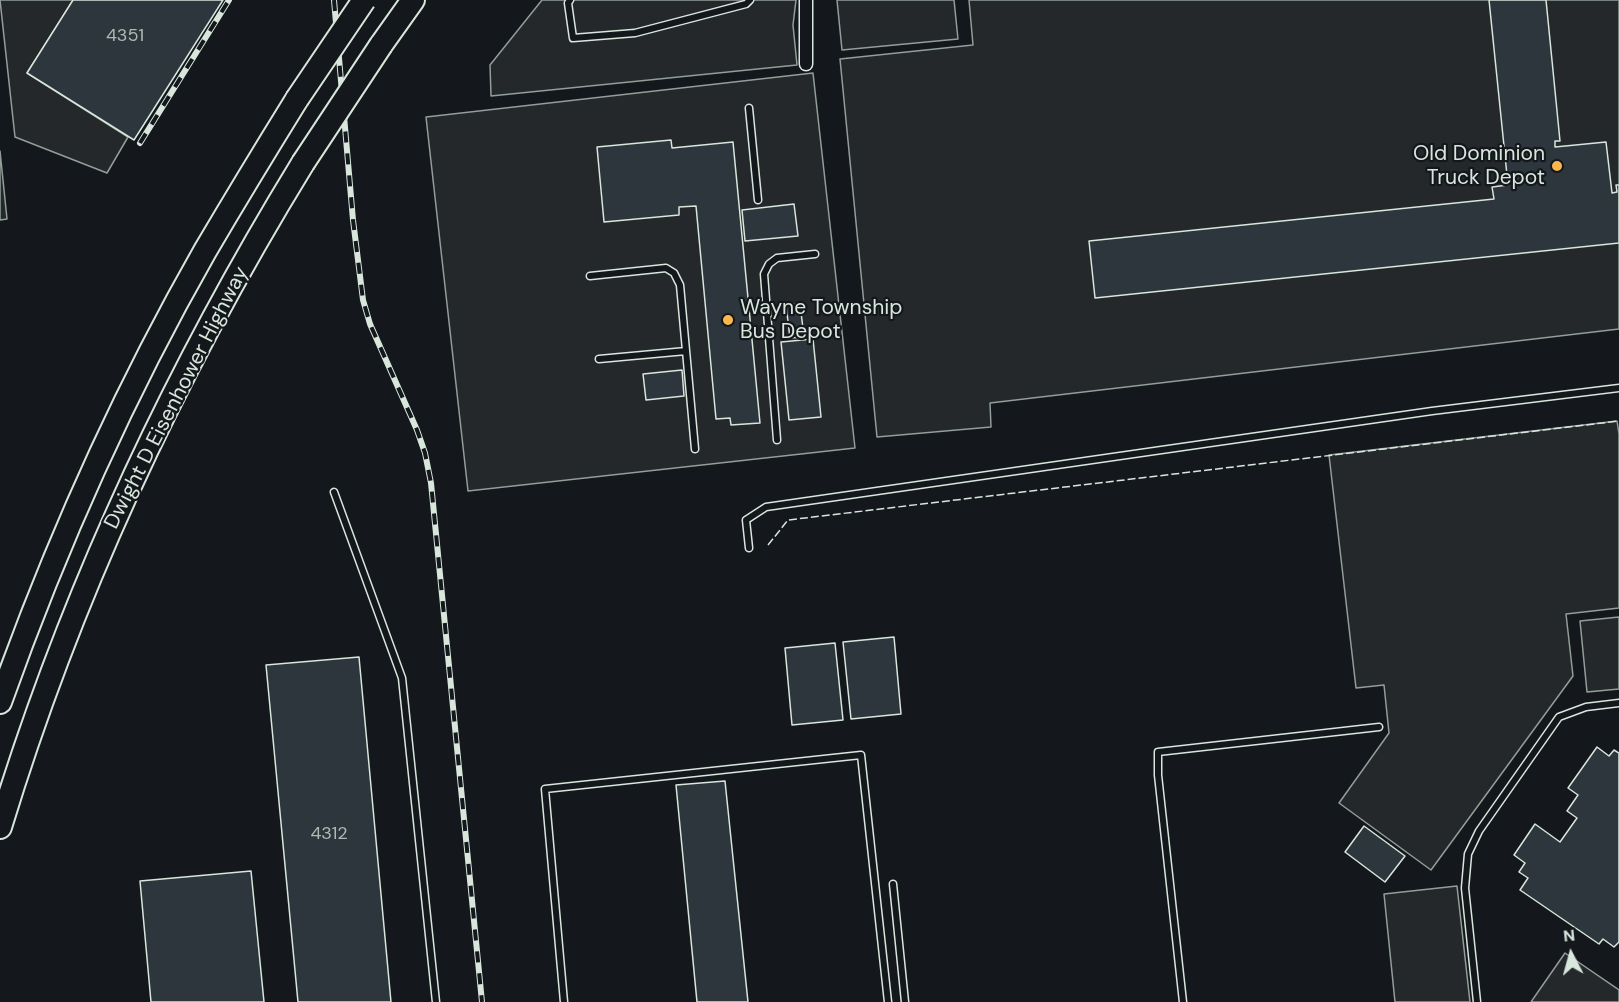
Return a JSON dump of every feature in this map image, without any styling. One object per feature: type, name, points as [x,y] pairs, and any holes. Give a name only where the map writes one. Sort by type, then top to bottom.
[{"type":"highway","name":"Dwight D Eisenhower Highway","points":[[0,702],[59,549],[112,431],[204,252],[297,99],[364,0]]},
{"type":"highway","name":"Dwight D Eisenhower Highway","points":[[0,826],[26,746],[87,585],[155,432],[221,303],[258,238],[303,163],[413,0]]},
{"type":"street","points":[[806,0],[806,64]]},
{"type":"lane","points":[[570,0],[568,3],[573,38],[635,33],[750,0]]},
{"type":"lane","points":[[749,108],[758,200]]},
{"type":"lane","points":[[777,440],[764,274],[769,264],[777,258],[815,254]]},
{"type":"lane","points":[[590,276],[666,267],[674,273],[680,285],[695,449]]},
{"type":"lane","points":[[598,359],[686,351]]},
{"type":"lane","points":[[749,548],[747,520],[766,507],[1432,411],[1619,388]]},
{"type":"lane","points":[[334,492],[402,678],[436,1002]]},
{"type":"lane","points":[[1477,1002],[1465,888],[1468,854],[1475,838],[1560,717],[1586,706],[1619,703]]},
{"type":"lane","points":[[1183,1002],[1158,775],[1158,752],[1379,727]]},
{"type":"lane","points":[[564,1002],[545,789],[861,755],[888,1002]]},
{"type":"lane","points":[[893,884],[905,1002]]},
{"type":"shaded area","points":[[0,0],[73,0],[27,73],[128,137],[107,173],[15,137]]},
{"type":"shaded area","points":[[542,0],[796,0],[793,25],[797,65],[491,96],[490,65]]},
{"type":"shaded area","points":[[837,0],[954,0],[958,39],[842,50]]},
{"type":"shaded area","points":[[969,0],[1619,0],[1619,329],[990,403],[991,427],[877,437],[840,59],[973,45]]},
{"type":"shaded area","points":[[813,73],[855,448],[468,491],[426,117]]},
{"type":"shaded area","points":[[0,151],[7,219],[0,220]]},
{"type":"shaded area","points":[[1617,421],[1619,434],[1619,608],[1566,614],[1573,676],[1431,870],[1339,803],[1389,733],[1384,685],[1356,688],[1329,455]]},
{"type":"shaded area","points":[[1619,617],[1619,689],[1587,692],[1580,621]]},
{"type":"shaded area","points":[[1457,886],[1470,1002],[1395,1002],[1384,894]]},
{"type":"shaded area","points":[[1565,953],[1619,990],[1619,1002],[1531,1002]]},
{"type":"building","points":[[73,0],[223,0],[134,140],[27,73]]},
{"type":"building","name":"Old Dominion Truck Depot","points":[[1489,0],[1546,0],[1560,141],[1555,141],[1555,147],[1606,142],[1612,193],[1617,192],[1616,185],[1619,185],[1619,243],[1095,298],[1089,241],[1494,199],[1492,187],[1508,185]]},
{"type":"building","name":"Wayne Township Bus Depot","points":[[671,140],[672,148],[733,142],[760,423],[731,425],[730,418],[716,419],[696,206],[679,207],[679,215],[604,222],[597,147]]},
{"type":"building","points":[[794,204],[798,236],[745,241],[742,210]]},
{"type":"building","points":[[800,304],[804,337],[790,338],[786,305]]},
{"type":"building","points":[[813,339],[821,417],[789,420],[781,342]]},
{"type":"building","points":[[682,370],[684,396],[646,400],[643,374]]},
{"type":"building","points":[[894,637],[901,714],[851,719],[843,642]]},
{"type":"building","points":[[835,643],[843,720],[792,725],[785,648]]},
{"type":"building","points":[[359,657],[391,1002],[298,1002],[266,665]]},
{"type":"building","points":[[1597,747],[1609,756],[1614,750],[1619,753],[1619,942],[1614,947],[1603,939],[1599,944],[1520,890],[1528,878],[1519,872],[1525,863],[1514,855],[1535,824],[1560,842],[1577,818],[1567,811],[1578,795],[1568,788]]},
{"type":"building","points":[[725,781],[748,1002],[697,1002],[676,785]]},
{"type":"building","points":[[1364,826],[1405,856],[1385,882],[1345,852]]},
{"type":"building","points":[[251,871],[264,1002],[151,1002],[140,881]]},
{"type":"railway","points":[[140,143],[229,0]]},
{"type":"railway","points":[[334,0],[353,220],[363,300],[370,324],[417,430],[425,453],[431,483],[482,1002]]},
{"type":"fence","points":[[768,545],[788,520],[1619,421]]},
{"type":"place","name":"Old Dominion Truck Depot","points":[[1557,166]]},
{"type":"place","name":"Wayne Township Bus Depot","points":[[728,320]]}]
